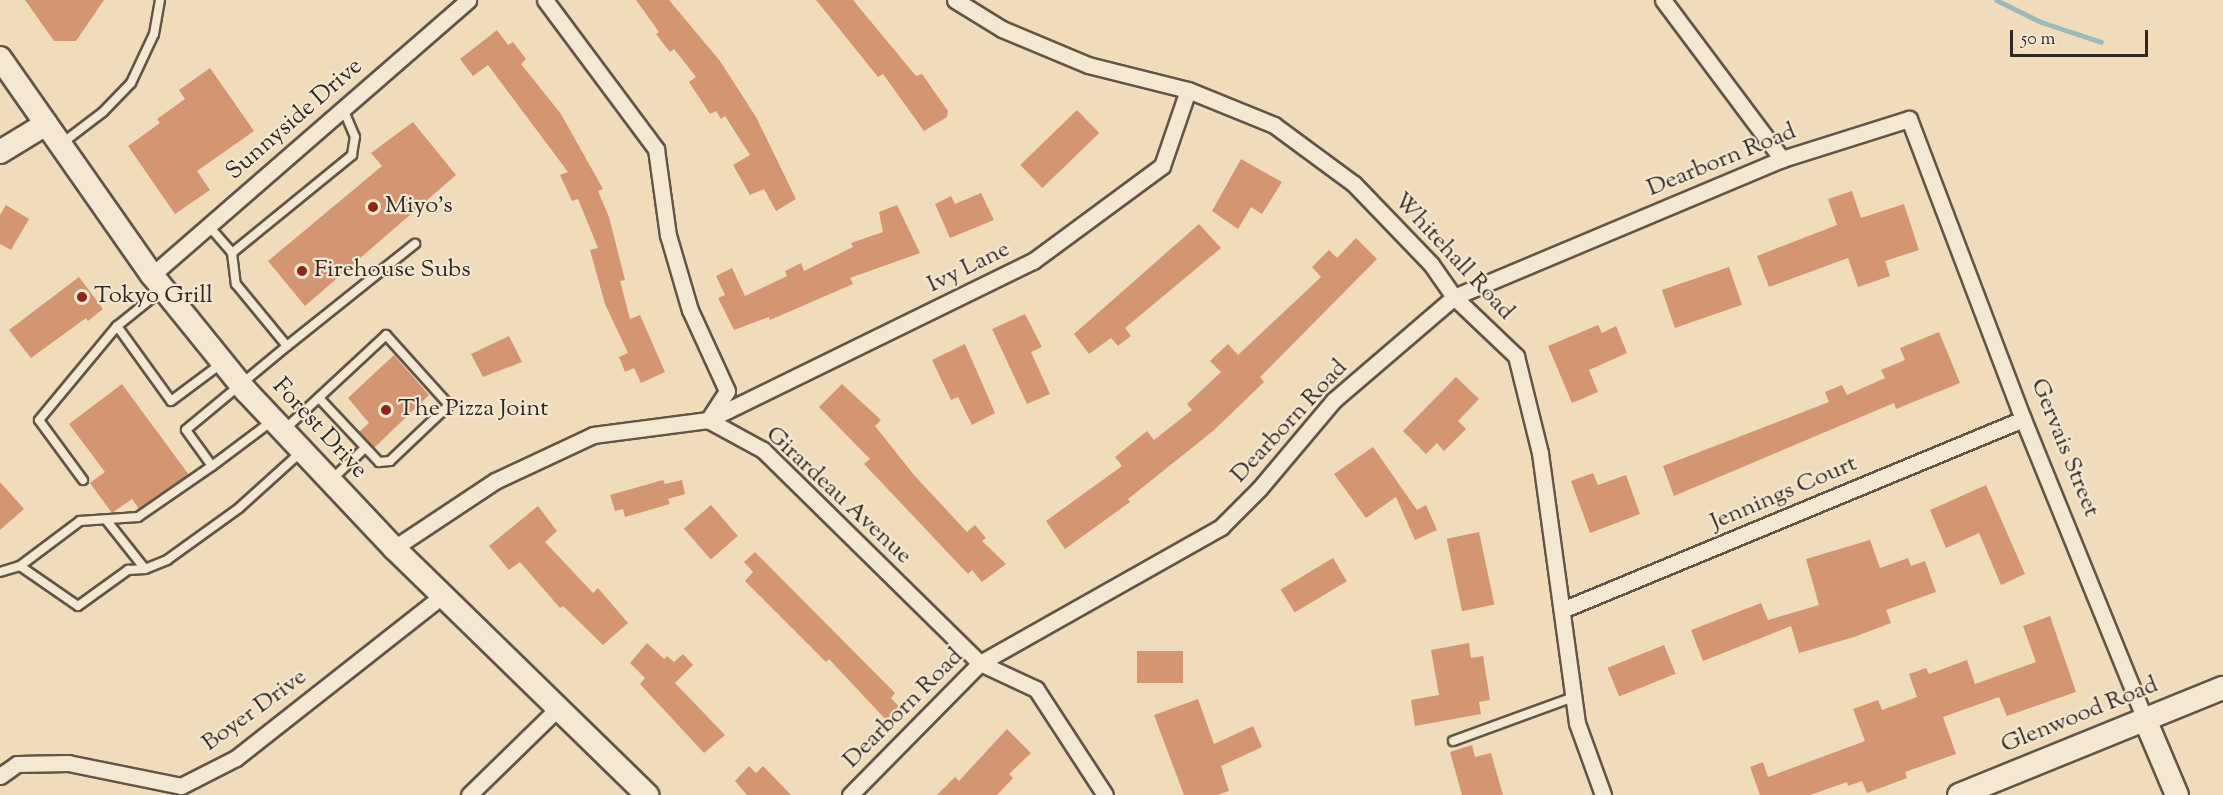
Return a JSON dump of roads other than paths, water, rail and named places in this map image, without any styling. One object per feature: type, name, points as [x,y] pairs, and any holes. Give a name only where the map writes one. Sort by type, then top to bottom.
[{"type":"main road","name":"Forest Drive","points":[[0,58],[157,282],[241,385],[394,548],[647,795]]},
{"type":"main road","points":[[0,152],[46,124]]},
{"type":"main road","name":"Glenwood Road","points":[[1959,795],[2144,717],[2223,688]]},
{"type":"main road","name":"Gervais Street","points":[[2144,717],[2177,795]]},
{"type":"street","name":"Sunnyside Drive","points":[[157,282],[208,225],[468,0]]},
{"type":"street","points":[[544,0],[656,149],[668,235],[690,310],[728,391],[708,420]]},
{"type":"street","name":"Whitehall Road","points":[[955,0],[1002,29],[1088,64],[1188,90],[1274,125],[1354,184],[1431,264],[1454,297],[1516,356],[1540,453],[1577,723],[1603,795]]},
{"type":"street","points":[[1663,0],[1782,159]]},
{"type":"street","name":"Ivy Lane","points":[[394,548],[495,481],[593,435],[708,420],[1033,261],[1162,166],[1188,90]]},
{"type":"street","name":"Dearborn Road","points":[[850,795],[980,663],[1221,527],[1259,489],[1334,400],[1454,297],[1782,159],[1909,119]]},
{"type":"street","name":"Gervais Street","points":[[1909,119],[2023,419],[2144,717]]},
{"type":"street","name":"Jennings Court","points":[[1562,610],[2023,419]]},
{"type":"street","name":"Girardeau Avenue","points":[[708,420],[763,450],[980,663],[1035,689],[1105,795]]},
{"type":"street","name":"Boyer Drive","points":[[0,776],[17,764],[68,763],[181,786],[236,758],[442,596]]},
{"type":"street","points":[[469,795],[558,708]]},
{"type":"lane","points":[[60,144],[103,112],[131,82],[154,34],[160,0]]},
{"type":"lane","points":[[232,254],[352,155],[356,137],[343,109]]},
{"type":"lane","points":[[208,225],[232,254],[237,284],[287,346]]},
{"type":"lane","points":[[212,466],[186,430],[415,244]]},
{"type":"lane","points":[[83,480],[39,420],[157,282]]},
{"type":"lane","points":[[117,327],[171,401],[223,363]]},
{"type":"lane","points":[[0,572],[20,566],[80,521],[107,521],[138,517],[212,466],[319,398],[386,335],[449,405],[390,461],[379,462],[319,398]]},
{"type":"lane","points":[[331,481],[365,448]]},
{"type":"lane","points":[[20,566],[78,606],[128,570],[145,569],[167,560],[239,508],[302,451]]},
{"type":"lane","points":[[107,521],[145,569]]},
{"type":"lane","points":[[1453,741],[1573,697]]},
{"type":"waterway","points":[[1996,0],[2041,22],[2101,42]]},
{"type":"place","name":"Miyo's","points":[[373,207]]},
{"type":"place","name":"Firehouse Subs","points":[[302,271]]},
{"type":"place","name":"Tokyo Grill","points":[[82,297]]},
{"type":"place","name":"The Pizza Joint","points":[[386,410]]}]
